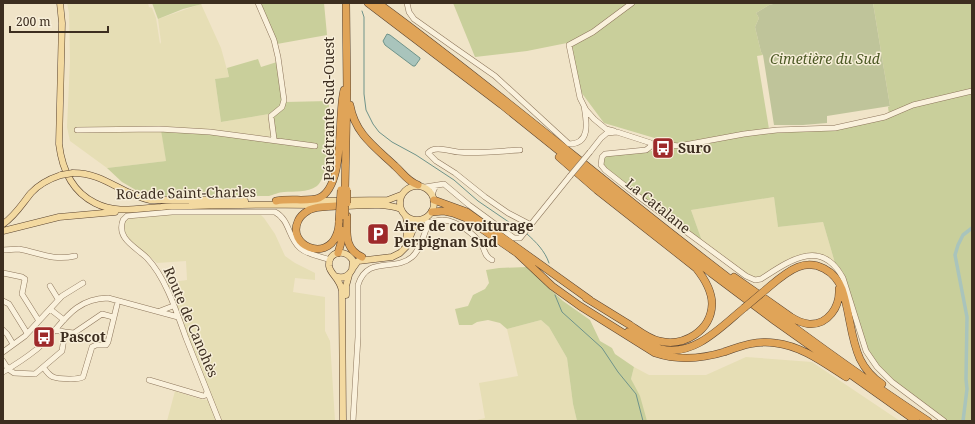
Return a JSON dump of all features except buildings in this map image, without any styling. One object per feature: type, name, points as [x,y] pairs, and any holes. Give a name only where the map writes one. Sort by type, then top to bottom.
[{"type":"highway","name":"La Catalane","points":[[368,3],[528,126],[711,273],[775,321],[916,421]]},
{"type":"highway","name":"La Catalane","points":[[378,3],[444,52],[698,254],[832,354],[928,421]]},
{"type":"highway","name":"Pénétrante Sud-Ouest","points":[[344,4],[346,90],[344,190]]},
{"type":"highway","points":[[346,90],[352,114],[358,127],[367,140],[406,178],[412,183],[422,186]]},
{"type":"highway","points":[[276,201],[286,199],[316,199],[321,197],[329,190],[335,176],[339,152],[342,99],[346,90]]},
{"type":"highway","name":"Pénétrante Sud-Ouest","points":[[344,190],[346,90]]},
{"type":"highway","points":[[528,126],[538,139],[592,185],[696,268],[708,287],[712,304],[710,314],[700,331],[684,341],[670,343],[650,338],[586,298]]},
{"type":"highway","points":[[338,253],[341,243],[344,190]]},
{"type":"highway","points":[[433,197],[473,216],[642,339]]},
{"type":"highway","points":[[336,206],[317,208],[305,213],[297,224],[296,230],[299,240],[307,247],[314,249],[321,249],[327,246],[336,237],[343,217]]},
{"type":"highway","points":[[432,212],[444,211],[466,218],[517,253],[552,286],[580,306],[647,349],[666,357],[691,359],[746,345],[774,342],[808,353],[866,390],[878,394]]},
{"type":"highway","points":[[343,217],[345,242],[350,256]]},
{"type":"highway","points":[[343,217],[350,247],[355,254],[362,257]]},
{"type":"highway","points":[[698,254],[709,258],[800,323],[815,324],[823,321],[832,314],[839,300],[839,291],[836,279]]},
{"type":"highway","points":[[580,306],[660,349],[672,350],[687,348],[701,342],[791,270],[806,265],[821,266],[831,273],[841,288],[853,337],[861,360],[871,375],[901,398],[909,408]]},
{"type":"main road","name":"Rocade Saint-Charles","points":[[60,3],[62,23],[60,156],[68,178],[80,192],[95,203],[114,209],[127,210],[163,206],[255,204],[384,206],[395,207],[401,210]]},
{"type":"main road","name":"Rocade Saint-Charles","points":[[60,95],[62,151],[65,165],[76,184],[90,197],[106,204],[119,207],[222,201],[373,201],[388,200],[401,195]]},
{"type":"main road","points":[[3,224],[14,215],[40,185],[50,179],[72,173],[93,175],[134,196],[150,200],[222,201]]},
{"type":"main road","points":[[343,421],[342,291],[339,280],[330,271],[330,260],[338,253],[362,257],[392,253],[400,248],[407,234],[408,227],[406,217],[401,210],[401,195],[408,187],[422,186],[433,197],[432,212],[414,227],[406,247],[400,253],[392,256],[358,261],[349,275],[346,286],[346,421]]},
{"type":"main road","points":[[3,231],[59,217],[190,206]]},
{"type":"main road","points":[[406,217],[412,220],[424,220]]},
{"type":"main road","points":[[350,256],[353,261],[353,268]]},
{"type":"main road","points":[[335,276],[342,277],[349,275]]},
{"type":"street","points":[[258,3],[274,40],[280,67],[284,100],[282,107],[271,116],[274,139]]},
{"type":"street","points":[[407,3],[409,12],[414,19],[495,76],[569,144],[574,144],[582,139],[586,132],[587,127],[584,106]]},
{"type":"street","points":[[632,3],[593,32],[569,45],[569,48],[580,98],[584,106],[606,129],[651,143],[679,146],[744,134],[777,130],[835,128],[885,117],[913,105],[972,91]]},
{"type":"street","points":[[600,124],[602,131],[601,138]]},
{"type":"street","points":[[77,130],[159,129],[210,132],[274,139],[315,146]]},
{"type":"street","points":[[422,186],[444,184],[448,186],[469,205],[514,238],[520,238],[601,138],[608,133],[617,132]]},
{"type":"street","points":[[651,143],[650,148],[646,150],[606,154],[602,157],[601,165],[605,170],[638,196],[746,276],[755,280],[761,279],[791,260],[803,256],[817,256],[831,262],[838,269],[843,278],[866,351],[877,367],[892,382],[944,421]]},
{"type":"street","points":[[520,150],[458,152],[435,149],[430,150],[428,153],[436,161],[455,173],[485,197],[508,213],[531,225]]},
{"type":"street","points":[[433,197],[436,185]]},
{"type":"street","name":"Route de Canohès","points":[[219,421],[174,306],[160,276],[146,258],[127,241],[121,231],[123,220],[127,216],[172,212],[275,212],[284,219],[295,243],[300,249],[310,254],[330,260]]},
{"type":"street","points":[[424,220],[450,221],[470,232],[483,247],[486,256],[492,260]]},
{"type":"street","points":[[353,421],[358,337],[358,285],[360,278],[369,269],[377,266],[401,262],[412,257],[417,251],[428,224],[424,220]]},
{"type":"street","points":[[3,250],[17,249],[52,258],[67,258],[75,256]]},
{"type":"street","points":[[3,273],[25,279],[22,294],[39,321]]},
{"type":"street","points":[[3,352],[25,336],[58,299],[83,283]]},
{"type":"street","points":[[50,286],[58,299]]},
{"type":"street","points":[[5,370],[37,348],[78,306],[98,298],[108,298],[178,317]]},
{"type":"street","points":[[3,301],[9,304],[27,333]]},
{"type":"street","points":[[44,368],[54,377],[79,380],[83,377],[92,347],[96,344],[106,345],[108,342],[116,305]]},
{"type":"street","points":[[160,311],[164,311],[174,306]]},
{"type":"street","points":[[50,309],[64,320]]},
{"type":"street","points":[[54,330],[74,333],[102,314],[114,317]]},
{"type":"street","points":[[3,330],[13,344]]},
{"type":"street","points":[[5,370],[14,373],[35,374],[44,368],[62,351],[64,332]]},
{"type":"street","points":[[3,361],[5,370]]},
{"type":"street","points":[[149,380],[203,396],[206,395],[207,391]]},
{"type":"shaded area","points":[[67,3],[148,3],[156,18],[160,44],[158,19],[201,4],[221,48],[229,77],[215,79],[221,122],[269,114],[272,136],[268,137],[161,126],[166,161],[107,168],[70,141],[67,127],[70,61],[69,13]]},
{"type":"shaded area","points":[[774,197],[778,227],[823,222],[835,263],[803,255],[791,258],[760,277],[755,278],[747,275],[702,241],[691,210]]},
{"type":"shaded area","points":[[173,213],[260,214],[275,234],[285,256],[315,273],[315,280],[295,278],[293,292],[325,297],[325,331],[330,341],[335,421],[167,421],[175,391],[200,399],[207,400],[212,398],[166,283],[187,280],[186,261],[157,263],[129,239],[123,230],[124,221],[127,218]]},
{"type":"shaded area","points":[[541,320],[549,327],[567,358],[573,404],[577,421],[473,421],[485,418],[479,383],[518,376],[507,329]]},
{"type":"shaded area","points":[[746,357],[812,362],[900,421],[647,421],[631,379],[634,367],[649,375],[706,375]]},
{"type":"green space","points":[[152,3],[206,3],[183,9],[158,19]]},
{"type":"green space","points":[[260,3],[324,3],[327,35],[277,44]]},
{"type":"green space","points":[[453,3],[777,3],[769,5],[756,13],[759,18],[755,27],[763,55],[757,56],[769,129],[678,145],[604,123],[581,92],[567,43],[527,51],[475,57]]},
{"type":"green space","name":"Cimetière du Sud","points":[[777,3],[873,3],[890,106],[827,116],[827,123],[774,125],[763,55],[755,27],[759,18],[756,13],[769,5]]},
{"type":"green space","points":[[873,3],[972,3],[972,90],[889,114],[888,107],[890,106]]},
{"type":"green space","points":[[258,59],[261,67],[277,62],[282,100],[281,106],[269,114],[221,122],[215,79],[229,77],[227,68]]},
{"type":"green space","points":[[972,93],[972,421],[947,421],[893,381],[867,350],[845,277],[835,263],[823,222],[778,227],[774,197],[691,210],[702,241],[606,169],[602,164],[603,158],[606,156],[679,148],[744,136],[835,130],[913,106]]},
{"type":"green space","points":[[329,101],[327,160],[321,180],[317,186],[309,190],[282,192],[269,196],[160,196],[141,193],[122,182],[107,168],[166,161],[161,130],[274,141],[276,138],[273,116],[285,102]]},
{"type":"green space","points":[[527,267],[563,301],[590,320],[600,341],[612,348],[615,354],[634,367],[631,379],[640,396],[647,421],[577,421],[573,404],[567,358],[549,327],[541,320],[507,329],[500,323],[488,320],[477,322],[472,325],[459,325],[455,309],[468,306],[473,295],[485,289],[489,283],[486,270]]},
{"type":"water","points":[[387,34],[420,58],[415,66],[385,45],[383,41]]},
{"type":"waterway","points":[[362,11],[364,17],[364,94],[366,110],[373,124],[379,132],[392,142],[416,155],[454,180],[478,201],[522,231]]},
{"type":"waterway","points":[[963,421],[967,389],[967,317],[955,255],[963,235],[972,228]]},
{"type":"waterway","points":[[527,234],[543,251],[549,263]]},
{"type":"waterway","points":[[555,295],[562,312],[602,348],[618,372],[636,394],[643,421]]},
{"type":"place","name":"Suro","points":[[663,148]]},
{"type":"place","name":"Aire de covoiturage Perpignan Sud","points":[[378,234]]},
{"type":"place","name":"Pascot","points":[[44,337]]}]
